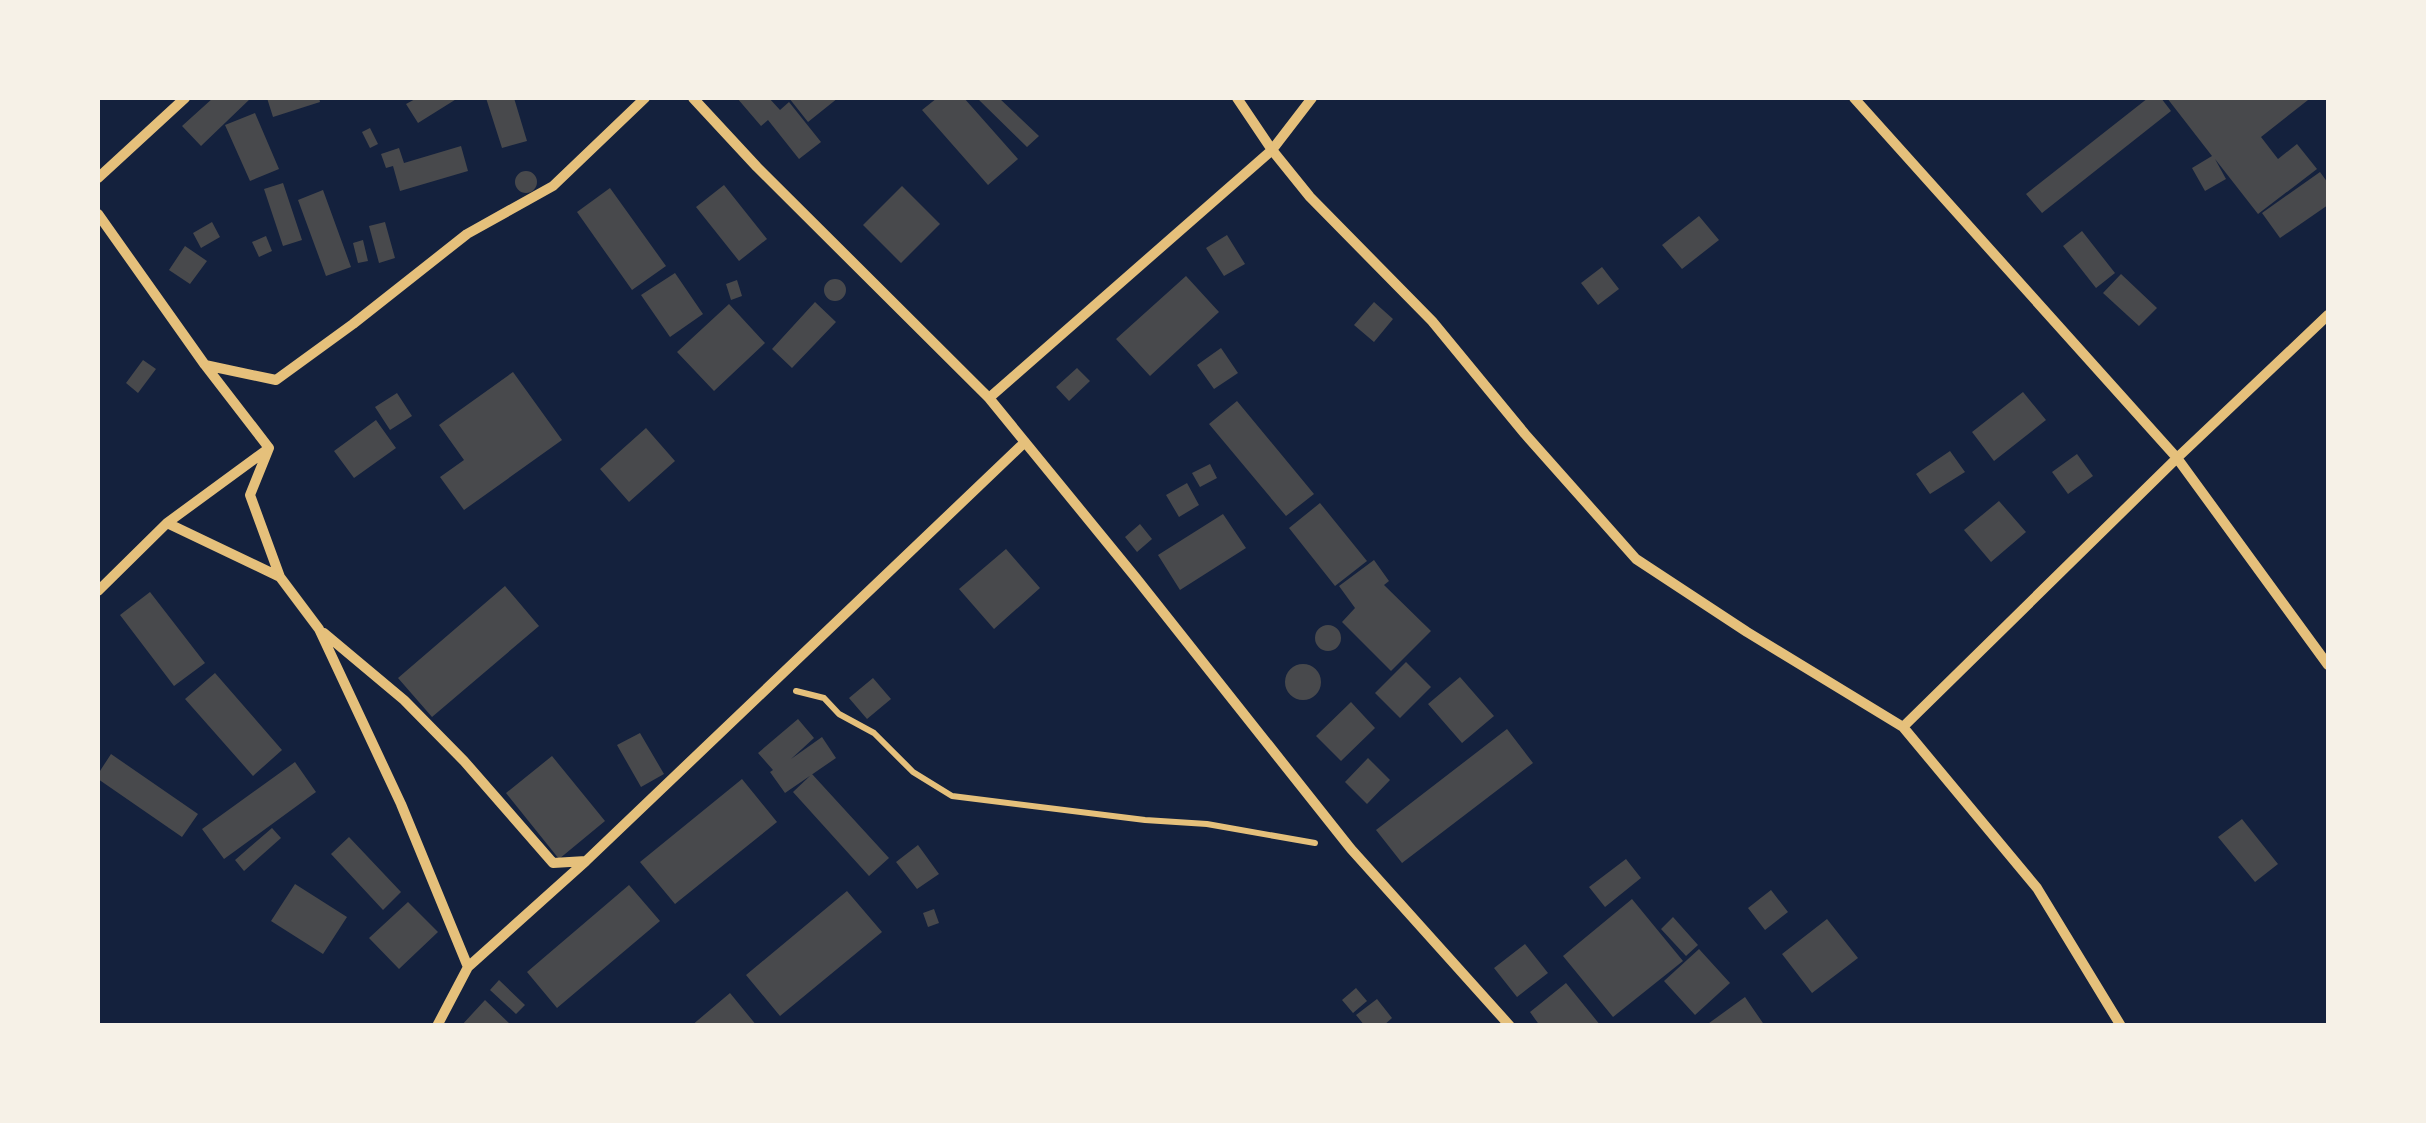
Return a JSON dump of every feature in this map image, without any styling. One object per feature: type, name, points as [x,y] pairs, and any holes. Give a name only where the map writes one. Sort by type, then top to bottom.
[{"type":"street","points":[[98,178],[185,98]]},
{"type":"street","points":[[205,365],[276,380],[468,234],[552,186],[645,98]]},
{"type":"street","points":[[693,98],[988,398],[1351,849],[1510,1026]]},
{"type":"street","points":[[1237,98],[1310,197],[1432,321],[1636,559],[1904,727],[2037,888],[2121,1026]]},
{"type":"street","points":[[988,398],[1272,150],[1312,98]]},
{"type":"street","points":[[1854,98],[2177,458],[2328,664]]},
{"type":"street","points":[[98,214],[269,448]]},
{"type":"street","points":[[1904,727],[2328,315]]},
{"type":"street","points":[[437,1026],[468,967],[586,861],[1026,442]]},
{"type":"street","points":[[98,591],[167,523],[269,448]]},
{"type":"street","points":[[269,448],[250,495],[280,577],[319,629],[402,804],[468,967]]},
{"type":"street","points":[[167,523],[280,577]]},
{"type":"street","points":[[319,629],[404,700],[553,862],[586,861]]},
{"type":"path","points":[[771,684],[824,698],[838,714],[874,733],[913,772],[952,796],[1206,824],[1351,849]]},
{"type":"building","points":[[213,98],[251,98],[201,146],[182,126]]},
{"type":"building","points":[[267,98],[319,98],[320,102],[273,117]]},
{"type":"building","points":[[417,98],[458,98],[418,123],[406,104]]},
{"type":"building","points":[[486,98],[514,98],[527,141],[502,148]]},
{"type":"building","points":[[737,98],[769,98],[780,110],[789,102],[821,142],[799,159],[768,120],[761,126]]},
{"type":"building","points":[[789,98],[838,98],[808,122]]},
{"type":"building","points":[[937,98],[964,98],[1018,159],[988,185],[922,110]]},
{"type":"building","points":[[977,98],[999,98],[1039,136],[1027,147]]},
{"type":"building","points":[[2148,98],[2161,98],[2171,111],[2042,213],[2026,194]]},
{"type":"building","points":[[2167,98],[2306,98],[2261,137],[2278,159],[2297,144],[2317,169],[2258,214],[2215,159],[2226,179],[2205,191],[2192,168],[2212,156]]},
{"type":"building","points":[[255,113],[279,169],[250,181],[225,125]]},
{"type":"building","points":[[370,128],[378,144],[370,148],[362,132]]},
{"type":"building","points":[[461,146],[468,171],[400,191],[393,166],[386,168],[381,154],[399,148],[404,163]]},
{"type":"building","points":[[526,171],[534,174],[534,190],[526,193],[518,190],[515,182],[518,174]]},
{"type":"building","points":[[2320,172],[2328,183],[2328,205],[2280,238],[2262,213]]},
{"type":"building","points":[[283,183],[302,240],[283,246],[264,189]]},
{"type":"building","points":[[724,185],[767,239],[739,261],[696,207]]},
{"type":"building","points":[[902,186],[940,224],[901,263],[863,225]]},
{"type":"building","points":[[610,188],[666,266],[632,290],[577,212]]},
{"type":"building","points":[[323,190],[351,267],[326,276],[298,200]]},
{"type":"building","points":[[1699,216],[1719,240],[1682,269],[1662,245]]},
{"type":"building","points":[[212,222],[220,237],[201,248],[193,233]]},
{"type":"building","points":[[385,222],[395,258],[379,263],[369,226]]},
{"type":"building","points":[[2082,231],[2115,273],[2096,288],[2063,246]]},
{"type":"building","points":[[1227,235],[1245,264],[1224,276],[1206,248]]},
{"type":"building","points":[[266,236],[272,251],[259,257],[252,242]]},
{"type":"building","points":[[363,240],[368,261],[358,263],[353,243]]},
{"type":"building","points":[[185,246],[207,261],[190,284],[169,270]]},
{"type":"building","points":[[1602,267],[1619,289],[1598,305],[1581,283]]},
{"type":"building","points":[[675,273],[703,314],[670,337],[641,295]]},
{"type":"building","points":[[2121,274],[2157,308],[2139,326],[2103,293]]},
{"type":"building","points":[[1186,276],[1219,312],[1150,376],[1116,339]]},
{"type":"building","points":[[835,279],[843,282],[843,298],[835,301],[827,298],[824,290],[827,282]]},
{"type":"building","points":[[737,280],[742,296],[731,300],[726,284]]},
{"type":"building","points":[[815,302],[836,322],[792,368],[772,349]]},
{"type":"building","points":[[1374,302],[1393,319],[1374,342],[1354,325]]},
{"type":"building","points":[[729,304],[765,343],[714,391],[677,352]]},
{"type":"building","points":[[1221,348],[1238,373],[1214,389],[1197,365]]},
{"type":"building","points":[[143,360],[156,369],[138,393],[126,383]]},
{"type":"building","points":[[1077,368],[1090,381],[1069,401],[1056,387]]},
{"type":"building","points":[[513,372],[562,440],[464,510],[440,477],[464,460],[439,425]]},
{"type":"building","points":[[2023,392],[2046,420],[1994,461],[1972,432]]},
{"type":"building","points":[[397,393],[412,416],[390,430],[375,407]]},
{"type":"building","points":[[1237,401],[1314,494],[1286,516],[1209,424]]},
{"type":"building","points":[[376,420],[396,448],[354,478],[334,451]]},
{"type":"building","points":[[646,428],[675,461],[629,502],[600,469]]},
{"type":"building","points":[[1950,451],[1965,472],[1930,494],[1916,474]]},
{"type":"building","points":[[2077,454],[2093,476],[2068,494],[2052,472]]},
{"type":"building","points":[[1210,464],[1217,478],[1200,487],[1192,473]]},
{"type":"building","points":[[1187,483],[1199,505],[1179,517],[1166,495]]},
{"type":"building","points":[[1999,501],[2026,532],[1991,562],[1964,530]]},
{"type":"building","points":[[1320,503],[1367,561],[1335,586],[1289,528]]},
{"type":"building","points":[[1223,514],[1246,548],[1180,590],[1158,555]]},
{"type":"building","points":[[1140,524],[1152,539],[1137,552],[1125,537]]},
{"type":"building","points":[[1006,549],[1040,588],[994,629],[959,589]]},
{"type":"building","points":[[1374,560],[1389,581],[1384,585],[1431,631],[1391,671],[1342,622],[1355,608],[1339,586]]},
{"type":"building","points":[[505,586],[539,626],[432,717],[398,678]]},
{"type":"building","points":[[150,592],[205,663],[174,686],[120,615]]},
{"type":"building","points":[[1328,625],[1337,629],[1341,638],[1337,647],[1328,651],[1319,647],[1315,638],[1319,629]]},
{"type":"building","points":[[1406,662],[1431,687],[1400,718],[1375,693]]},
{"type":"building","points":[[1303,664],[1316,669],[1321,682],[1316,695],[1303,700],[1290,695],[1285,682],[1290,669]]},
{"type":"building","points":[[215,673],[282,750],[253,776],[185,699]]},
{"type":"building","points":[[1460,677],[1494,716],[1462,743],[1428,704]]},
{"type":"building","points":[[873,678],[891,699],[867,719],[849,698]]},
{"type":"building","points":[[1351,702],[1375,728],[1341,761],[1316,736]]},
{"type":"building","points":[[798,719],[814,738],[791,759],[822,737],[836,758],[785,793],[758,753]]},
{"type":"building","points":[[1507,729],[1533,763],[1402,863],[1376,830]]},
{"type":"building","points":[[640,733],[664,774],[641,787],[617,745]]},
{"type":"building","points":[[111,754],[198,814],[182,837],[98,779]]},
{"type":"building","points":[[552,756],[605,821],[559,859],[506,793]]},
{"type":"building","points":[[1368,758],[1390,780],[1367,804],[1345,782]]},
{"type":"building","points":[[295,762],[316,792],[224,859],[202,829]]},
{"type":"building","points":[[812,774],[889,858],[869,876],[793,792]]},
{"type":"building","points":[[742,779],[777,822],[675,904],[640,862]]},
{"type":"building","points":[[2242,819],[2278,864],[2255,882],[2218,837]]},
{"type":"building","points":[[272,828],[281,838],[244,871],[235,860]]},
{"type":"building","points":[[349,837],[401,892],[383,910],[331,854]]},
{"type":"building","points":[[918,845],[939,874],[917,889],[896,862]]},
{"type":"building","points":[[1626,859],[1641,878],[1605,907],[1589,887]]},
{"type":"building","points":[[295,884],[347,917],[323,954],[271,921]]},
{"type":"building","points":[[629,885],[660,921],[557,1008],[527,972]]},
{"type":"building","points":[[1771,890],[1788,912],[1765,930],[1748,908]]},
{"type":"building","points":[[847,891],[882,932],[780,1016],[746,975]]},
{"type":"building","points":[[1632,899],[1683,961],[1613,1017],[1563,956]]},
{"type":"building","points":[[408,902],[438,932],[399,969],[369,938]]},
{"type":"building","points":[[934,909],[939,923],[928,927],[923,913]]},
{"type":"building","points":[[1673,917],[1698,945],[1686,956],[1661,929]]},
{"type":"building","points":[[1827,919],[1858,958],[1812,993],[1782,954]]},
{"type":"building","points":[[1525,944],[1548,973],[1517,997],[1494,968]]},
{"type":"building","points":[[1699,949],[1730,983],[1695,1015],[1664,981]]},
{"type":"building","points":[[499,980],[525,1005],[516,1014],[490,990]]},
{"type":"building","points":[[1566,983],[1601,1026],[1540,1026],[1530,1012]]},
{"type":"building","points":[[1356,988],[1367,1001],[1353,1013],[1342,1000]]},
{"type":"building","points":[[730,993],[757,1026],[691,1026]]},
{"type":"building","points":[[1745,997],[1765,1026],[1705,1026]]},
{"type":"building","points":[[1377,999],[1392,1018],[1383,1026],[1365,1026],[1356,1015]]},
{"type":"building","points":[[485,1000],[512,1026],[461,1026]]}]
